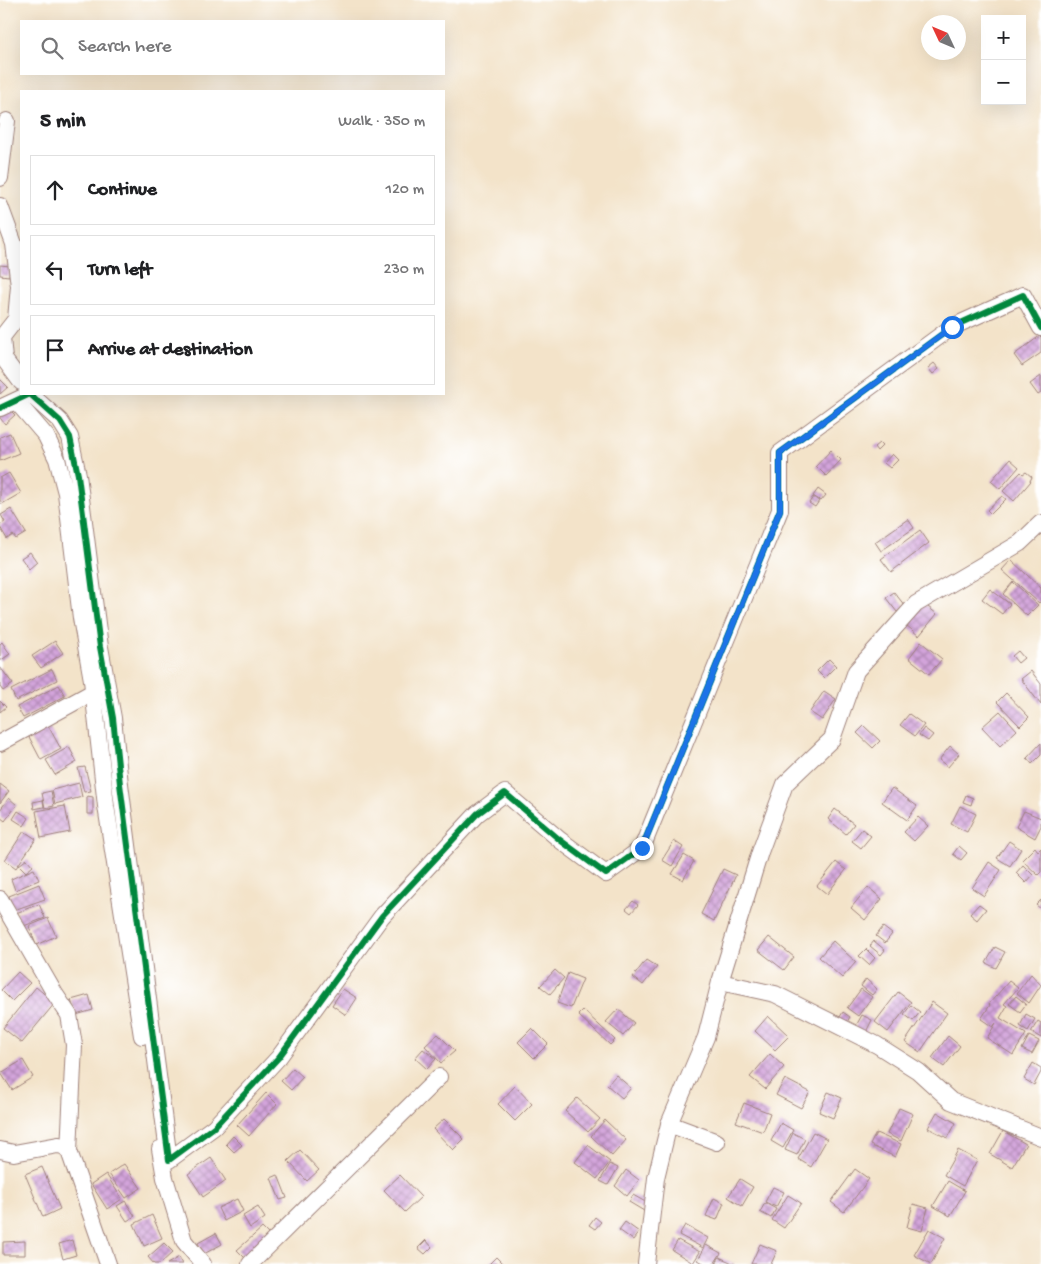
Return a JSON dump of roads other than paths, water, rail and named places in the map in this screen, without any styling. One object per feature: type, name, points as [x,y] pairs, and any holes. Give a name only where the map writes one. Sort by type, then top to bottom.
[{"type":"street","points":[[0,124],[7,120],[0,178]]},
{"type":"street","points":[[0,206],[14,244],[19,286],[16,319],[2,337],[4,359],[20,381]]},
{"type":"street","points":[[25,396],[60,421],[70,437],[78,475],[100,647],[113,718],[121,794],[169,1160],[214,1127],[279,1057],[382,916],[477,814],[505,793],[560,840],[606,874],[642,848],[780,510],[780,453],[952,327],[1023,296],[1041,328]]},
{"type":"street","points":[[0,408],[25,396]]},
{"type":"street","points":[[25,396],[57,458],[66,493],[93,692],[106,806],[165,1178],[184,1241],[204,1264]]},
{"type":"street","points":[[646,1264],[656,1178],[669,1124],[706,1037],[720,982],[760,852],[785,784],[832,739],[856,671],[916,604],[1020,543],[1041,523]]},
{"type":"street","points":[[0,743],[93,692]]},
{"type":"street","points":[[0,899],[69,1015],[74,1045],[69,1151],[108,1264]]},
{"type":"street","points":[[720,982],[775,994],[876,1045],[918,1072],[951,1101],[1041,1137]]},
{"type":"street","points":[[250,1264],[439,1077]]},
{"type":"street","points":[[669,1124],[717,1142]]},
{"type":"street","points":[[0,1150],[14,1153],[64,1146],[69,1151]]}]
